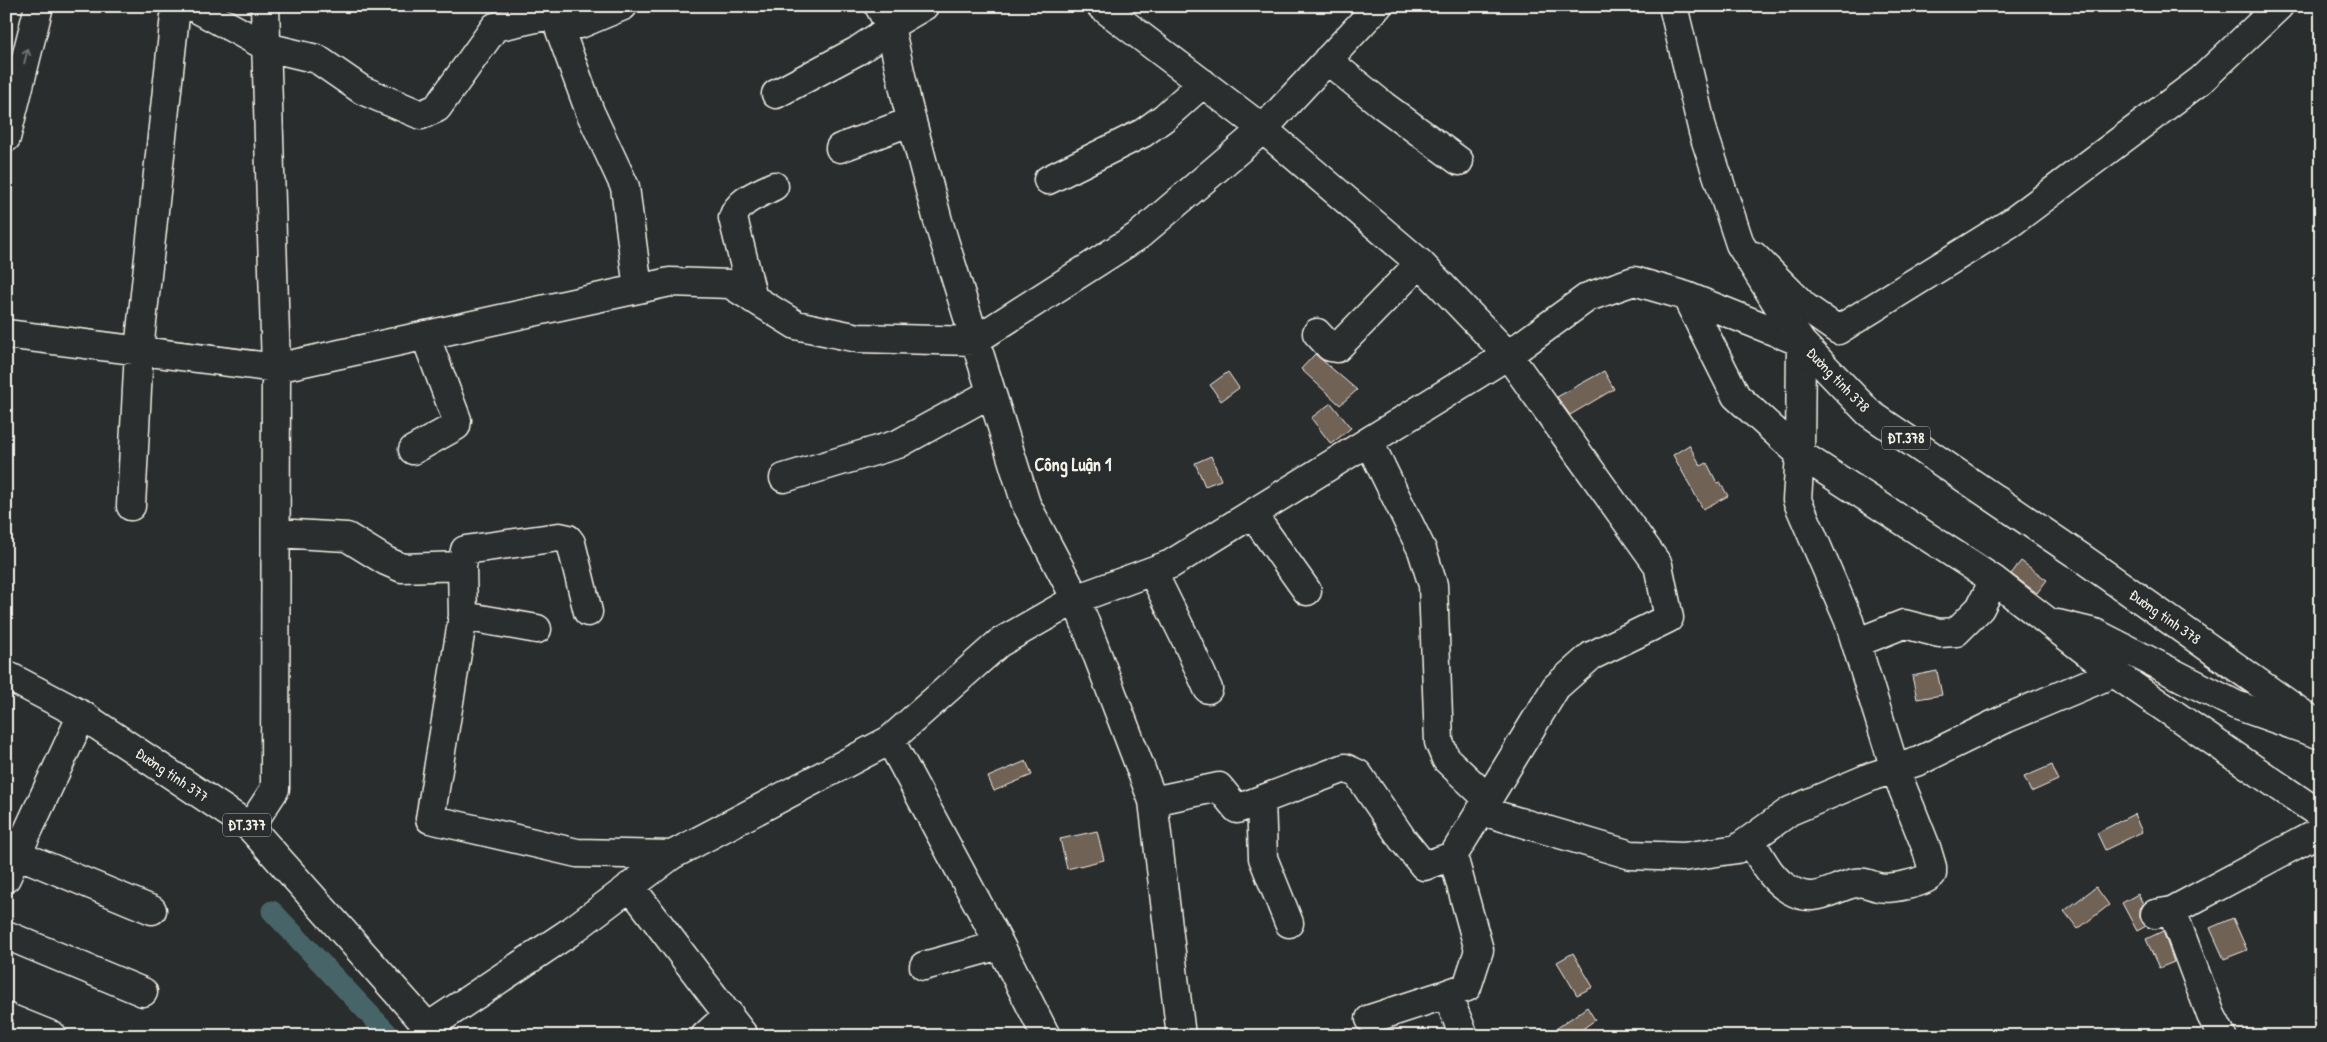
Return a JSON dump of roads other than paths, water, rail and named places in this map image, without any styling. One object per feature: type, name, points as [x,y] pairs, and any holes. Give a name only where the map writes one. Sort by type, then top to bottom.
[{"type":"street","points":[[6,138],[38,6]]},
{"type":"street","points":[[131,506],[139,350],[176,6]]},
{"type":"street","points":[[192,6],[267,47],[317,59],[362,90],[421,115],[437,108],[495,27],[554,10],[580,24],[622,6]]},
{"type":"street","points":[[250,827],[275,789],[276,368],[265,6]]},
{"type":"street","points":[[776,94],[857,51],[885,16],[924,6]]},
{"type":"street","points":[[1101,6],[1263,128],[1420,263],[1508,355],[1658,565],[1669,618],[1591,656],[1556,687],[1486,805],[1453,856],[1424,866],[1403,840],[1358,774],[1345,768],[1236,809],[1218,787],[1153,801]]},
{"type":"street","points":[[6,334],[276,368],[670,282],[730,284],[796,325],[858,338],[974,341],[1138,236],[1263,128],[1378,6]]},
{"type":"street","name":"Đường tỉnh 378","points":[[1673,6],[1703,132],[1740,244],[1801,342],[1869,413],[2074,552],[2321,727]]},
{"type":"street","points":[[1740,244],[1805,307],[1838,330],[2012,222],[2201,80],[2279,6]]},
{"type":"street","points":[[554,10],[590,112],[625,187],[638,289]]},
{"type":"street","points":[[885,16],[938,221],[1026,504],[1076,599],[1153,801],[1181,1036]]},
{"type":"street","points":[[1327,60],[1384,106],[1459,161]]},
{"type":"street","points":[[1048,180],[1143,133],[1165,117],[1204,83]]},
{"type":"street","points":[[840,148],[912,121]]},
{"type":"street","points":[[753,298],[733,218],[738,207],[743,202],[774,186]]},
{"type":"street","points":[[1317,333],[1330,347],[1337,348],[1420,263]]},
{"type":"street","points":[[432,1031],[570,932],[672,855],[890,740],[999,643],[1076,599],[1171,564],[1253,515],[1508,355],[1588,297],[1634,281],[1686,296],[1801,342],[1800,454],[1797,500],[1856,643],[1895,769],[1926,847],[1932,867],[1932,874],[1925,880],[1881,887],[1868,883],[1856,883],[1828,894],[1815,896],[1800,895],[1775,880],[1750,840]]},
{"type":"street","points":[[1686,296],[1736,396],[1800,454],[1994,580],[2114,672],[2321,815]]},
{"type":"street","points":[[413,450],[456,426],[457,420],[425,335]]},
{"type":"street","points":[[784,478],[898,444],[991,393]]},
{"type":"street","points":[[1369,442],[1422,550],[1433,585],[1439,742],[1446,759],[1486,805],[1631,855],[1683,857],[1737,849],[1790,811],[1919,761],[2007,718],[2114,672]]},
{"type":"street","points":[[1253,515],[1307,592]]},
{"type":"street","points":[[276,532],[347,537],[386,561],[402,568],[462,566]]},
{"type":"street","points":[[588,612],[571,543],[563,537],[470,549],[464,554],[462,566],[463,616],[430,819],[577,853],[672,855]]},
{"type":"street","points":[[1152,571],[1208,688]]},
{"type":"street","points":[[1856,643],[1904,624],[1940,633],[1956,632],[1980,608],[1994,580]]},
{"type":"street","points":[[463,616],[537,629]]},
{"type":"street","points":[[2047,621],[2096,634],[2236,705],[2321,735]]},
{"type":"street","name":"Đường tỉnh 377","points":[[6,675],[82,715],[250,827],[432,1031]]},
{"type":"street","points":[[82,715],[12,866],[152,910]]},
{"type":"street","points":[[890,740],[1000,945],[1046,1036]]},
{"type":"street","points":[[1261,800],[1263,858],[1289,923]]},
{"type":"street","points":[[2222,1036],[2163,912],[2321,832]]},
{"type":"street","points":[[1370,1019],[1467,987],[1479,950],[1453,856]]},
{"type":"street","points":[[630,886],[737,1025],[705,1036]]},
{"type":"street","points":[[6,935],[143,992]]},
{"type":"street","points":[[924,966],[1000,945]]},
{"type":"street","points":[[1447,994],[1464,1036]]},
{"type":"street","points":[[6,1017],[53,1036]]},
{"type":"waterway","points":[[272,911],[390,1036]]},
{"type":"district","name":"Công Luận 1","points":[[1073,465]]}]
